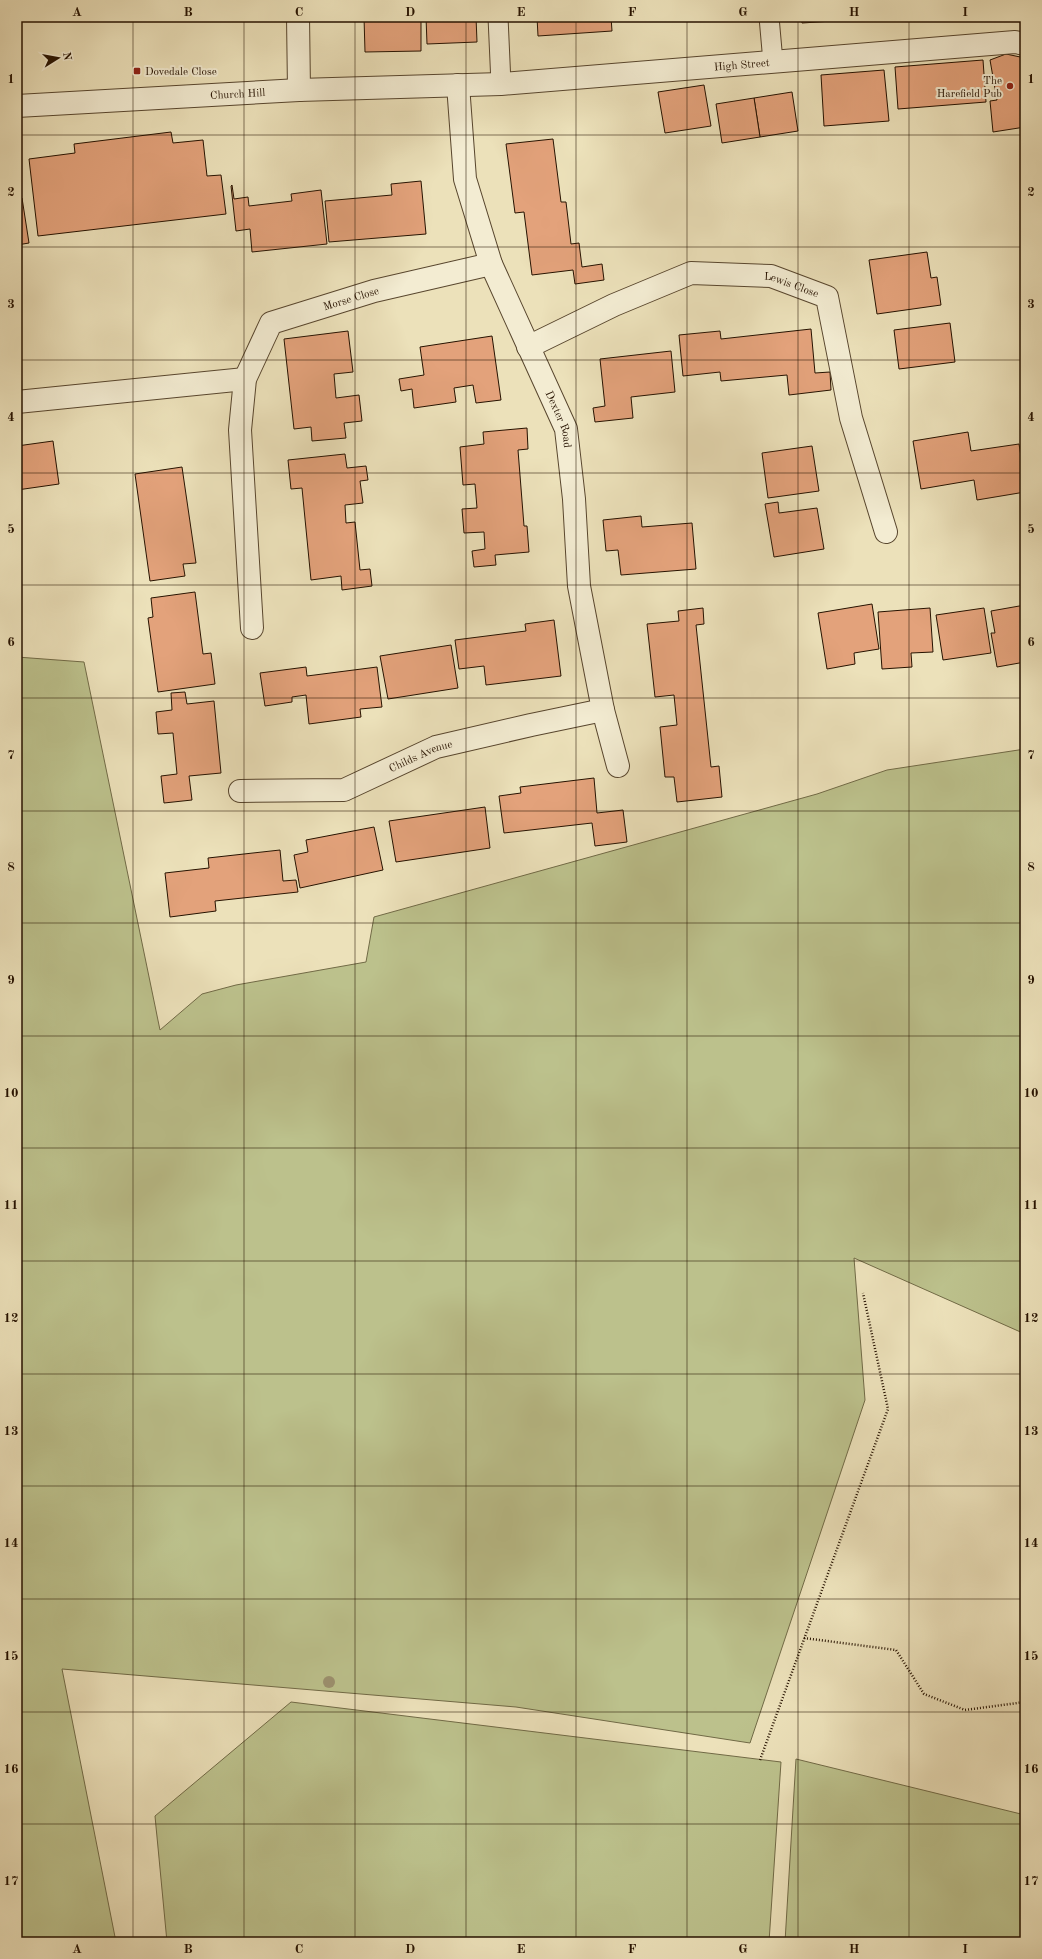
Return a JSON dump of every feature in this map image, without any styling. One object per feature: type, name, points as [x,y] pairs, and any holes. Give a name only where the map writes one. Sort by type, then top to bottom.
[{"type":"street","points":[[298,17],[299,90]]},
{"type":"street","name":"High Street","points":[[458,85],[501,84],[1015,42],[1025,44]]},
{"type":"street","name":"Church Hill","points":[[17,106],[299,90],[458,85]]},
{"type":"street","name":"Dexter Road","points":[[458,85],[464,179],[491,264],[566,429],[574,499],[579,586],[603,710],[618,766]]},
{"type":"street","name":"Morse Close","points":[[252,628],[240,430],[245,379],[271,324],[374,291],[491,264]]},
{"type":"street","name":"Lewis Close","points":[[528,347],[614,305],[691,273],[771,276],[827,297],[851,418],[886,532]]},
{"type":"street","points":[[17,402],[245,379]]},
{"type":"street","name":"Childs Avenue","points":[[240,792],[344,790],[436,747],[531,724],[603,710]]},
{"type":"lane","points":[[498,17],[501,84]]},
{"type":"lane","points":[[770,17],[773,62]]},
{"type":"path","points":[[760,1760],[888,1408],[863,1292]]},
{"type":"path","points":[[804,1638],[896,1650],[924,1694],[965,1710],[1025,1702]]},
{"type":"green space","points":[[17,657],[84,662],[160,1030],[202,994],[236,985],[366,962],[374,917],[817,794],[887,770],[1025,749],[1025,1334],[854,1258],[865,1400],[750,1743],[516,1707],[62,1669],[116,1942],[17,1942]]},
{"type":"green space","points":[[291,1702],[781,1762],[769,1942],[167,1942],[155,1816]]},
{"type":"green space","points":[[796,1759],[1025,1815],[1025,1942],[785,1942]]},
{"type":"building","points":[[364,17],[421,17],[421,51],[365,52]]},
{"type":"building","points":[[426,17],[476,17],[477,42],[427,44]]},
{"type":"building","points":[[537,17],[611,17],[612,31],[538,36]]},
{"type":"building","points":[[801,17],[893,17],[802,23]]},
{"type":"building","name":"The Harefield Pub","points":[[1006,54],[1025,58],[1025,127],[993,132],[990,101],[997,100],[990,60]]},
{"type":"building","points":[[983,60],[986,102],[898,109],[895,67]]},
{"type":"building","points":[[884,70],[889,121],[824,126],[821,75]]},
{"type":"building","points":[[704,85],[711,126],[665,133],[658,92]]},
{"type":"building","points":[[792,92],[798,131],[760,137],[754,98]]},
{"type":"building","points":[[754,98],[760,137],[722,143],[716,104]]},
{"type":"building","points":[[171,132],[173,143],[203,140],[207,176],[221,175],[226,214],[38,236],[29,159],[75,153],[74,144]]},
{"type":"building","points":[[553,139],[561,202],[566,202],[571,244],[579,243],[582,267],[602,264],[604,280],[575,284],[573,270],[532,275],[524,212],[515,213],[506,144]]},
{"type":"building","points":[[421,181],[426,234],[329,242],[325,201],[392,195],[391,184]]},
{"type":"building","points":[[232,185],[234,199],[248,197],[249,206],[292,201],[291,194],[321,190],[327,244],[252,252],[250,229],[236,231]]},
{"type":"building","points":[[22,198],[29,243],[17,245],[17,199]]},
{"type":"building","points":[[927,252],[931,278],[937,277],[941,305],[877,314],[869,260]]},
{"type":"building","points":[[950,323],[955,362],[899,369],[894,330]]},
{"type":"building","points":[[811,329],[815,373],[830,372],[831,390],[789,395],[787,375],[721,381],[720,372],[683,376],[679,335],[720,331],[721,339]]},
{"type":"building","points":[[348,331],[353,372],[334,374],[336,398],[359,395],[362,421],[344,423],[346,438],[312,441],[311,427],[294,429],[284,339]]},
{"type":"building","points":[[492,336],[501,400],[476,403],[473,385],[454,388],[456,402],[414,408],[412,389],[401,391],[399,379],[424,375],[420,347]]},
{"type":"building","points":[[671,351],[675,392],[631,397],[633,418],[595,422],[593,408],[605,406],[600,359]]},
{"type":"building","points":[[527,428],[528,449],[518,450],[524,526],[527,526],[529,552],[495,555],[496,565],[474,567],[472,551],[485,549],[484,532],[464,533],[462,509],[477,508],[475,484],[463,485],[460,447],[484,444],[483,432]]},
{"type":"building","points":[[968,432],[971,451],[1019,444],[1025,481],[1025,492],[977,500],[974,480],[921,489],[913,441]]},
{"type":"building","points":[[53,441],[59,484],[17,490],[17,446]]},
{"type":"building","points":[[812,446],[819,491],[768,498],[762,453]]},
{"type":"building","points":[[345,454],[347,468],[366,466],[368,480],[360,481],[363,503],[345,505],[346,523],[355,522],[360,570],[370,569],[372,586],[342,590],[341,576],[311,580],[302,488],[291,489],[288,460]]},
{"type":"building","points":[[182,467],[196,563],[183,564],[185,576],[150,581],[135,474]]},
{"type":"building","points":[[778,502],[779,513],[817,508],[824,549],[774,557],[765,504]]},
{"type":"building","points":[[641,516],[642,527],[692,523],[696,569],[621,575],[618,550],[606,551],[603,520]]},
{"type":"building","points":[[195,592],[203,654],[211,653],[215,684],[158,692],[148,618],[153,617],[151,598]]},
{"type":"building","points":[[872,604],[879,649],[854,653],[855,664],[827,669],[818,613]]},
{"type":"building","points":[[1025,605],[1025,662],[997,667],[991,633],[995,633],[991,611]]},
{"type":"building","points":[[703,608],[704,624],[696,625],[711,767],[719,766],[722,797],[677,802],[674,777],[665,777],[660,727],[677,725],[674,695],[655,697],[647,624],[679,621],[678,611]]},
{"type":"building","points":[[930,608],[933,652],[911,653],[912,667],[882,669],[878,612]]},
{"type":"building","points":[[984,608],[991,653],[943,660],[936,615]]},
{"type":"building","points":[[554,620],[561,676],[486,685],[484,666],[459,669],[455,640],[526,631],[525,624]]},
{"type":"building","points":[[451,645],[458,688],[388,699],[380,656]]},
{"type":"building","points":[[306,667],[307,676],[377,667],[382,707],[360,709],[361,717],[309,724],[306,695],[292,697],[292,702],[265,706],[260,673]]},
{"type":"building","points":[[185,692],[187,704],[214,701],[221,773],[189,776],[192,800],[164,803],[161,776],[177,774],[173,733],[158,734],[156,712],[172,710],[171,693]]},
{"type":"building","points":[[594,778],[597,813],[623,810],[627,842],[595,846],[592,823],[504,833],[499,796],[521,793],[520,787]]},
{"type":"building","points":[[485,807],[490,848],[396,862],[389,821]]},
{"type":"building","points":[[374,827],[383,870],[300,888],[294,855],[308,852],[306,840]]},
{"type":"building","points":[[280,850],[283,881],[296,880],[298,892],[215,901],[216,911],[170,917],[165,873],[209,868],[208,858]]},
{"type":"place","name":"Dovedale Close","points":[[137,71]]},
{"type":"place","name":"The Harefield Pub","points":[[1010,86]]}]
